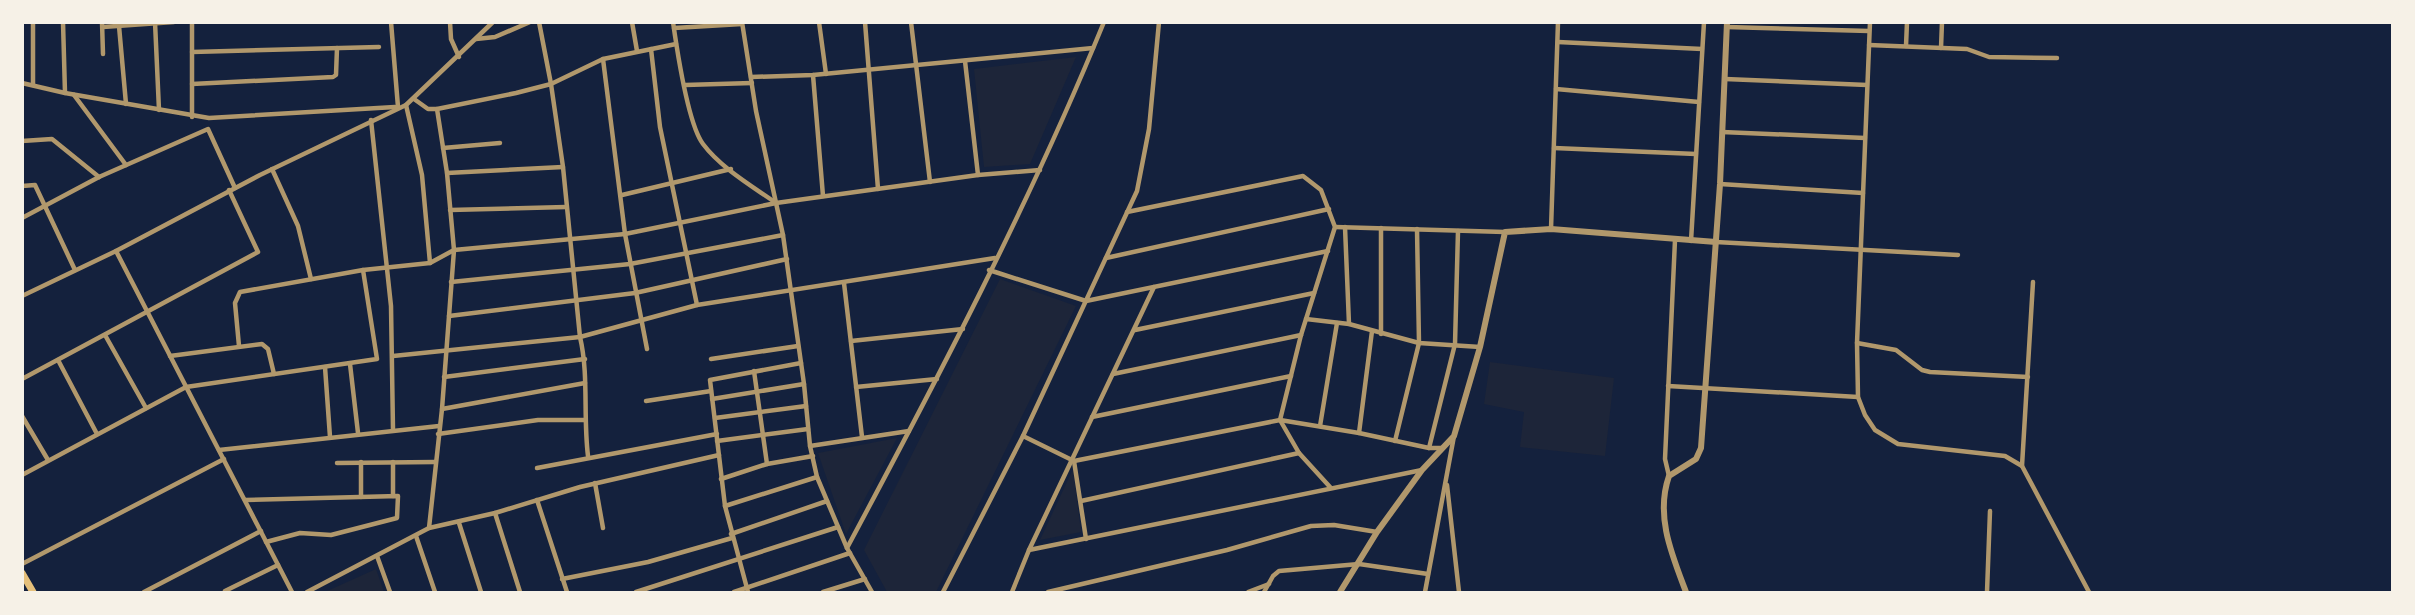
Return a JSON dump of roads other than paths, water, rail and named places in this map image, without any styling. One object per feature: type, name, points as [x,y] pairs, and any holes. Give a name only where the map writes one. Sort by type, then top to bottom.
[{"type":"main road","points":[[22,573],[33,592]]},
{"type":"street","points":[[33,22],[33,85]]},
{"type":"street","points":[[63,22],[65,93]]},
{"type":"street","points":[[103,54],[102,25],[174,22]]},
{"type":"street","points":[[192,22],[192,117]]},
{"type":"street","points":[[391,22],[398,107]]},
{"type":"street","points":[[450,22],[451,39],[459,57]]},
{"type":"street","points":[[22,83],[192,117],[209,118],[398,107],[414,99],[493,22]]},
{"type":"street","points":[[476,39],[495,37],[530,22]]},
{"type":"street","points":[[539,22],[552,84],[563,167],[580,337],[585,359],[584,420],[588,456]]},
{"type":"street","points":[[632,22],[637,51]]},
{"type":"street","points":[[819,22],[826,74]]},
{"type":"street","points":[[865,22],[878,189]]},
{"type":"street","points":[[911,22],[930,182]]},
{"type":"street","points":[[847,548],[963,329],[989,270],[1040,170],[1104,22]]},
{"type":"street","points":[[943,592],[1023,436],[1137,191],[1149,129],[1159,22]]},
{"type":"street","points":[[1551,229],[1558,22]]},
{"type":"street","points":[[1691,241],[1704,22]]},
{"type":"street","points":[[1870,22],[1860,249],[1858,397],[1865,415],[1875,430],[1898,444],[2005,456],[2022,466],[2089,592]]},
{"type":"street","points":[[1906,46],[1907,22]]},
{"type":"street","points":[[1941,48],[1942,22]]},
{"type":"street","points":[[155,23],[159,110]]},
{"type":"street","points":[[776,203],[730,169],[703,144],[692,114],[673,25],[742,23],[751,80],[783,235],[787,259],[810,446],[817,477],[847,548],[872,592]]},
{"type":"street","points":[[1669,476],[1699,454],[1707,390],[1727,25],[1869,31]]},
{"type":"street","points":[[119,26],[126,104]]},
{"type":"street","points":[[1558,42],[1702,49]]},
{"type":"street","points":[[414,99],[428,109],[436,109],[552,84],[603,59],[676,44]]},
{"type":"street","points":[[1869,45],[1968,49],[1989,57],[2056,58]]},
{"type":"street","points":[[192,52],[379,47]]},
{"type":"street","points":[[192,84],[333,77],[336,75],[337,48]]},
{"type":"street","points":[[686,85],[916,66],[1093,48]]},
{"type":"street","points":[[651,49],[660,127],[697,305]]},
{"type":"street","points":[[603,59],[622,195],[625,234],[647,349]]},
{"type":"street","points":[[965,61],[978,175]]},
{"type":"street","points":[[813,75],[823,196]]},
{"type":"street","points":[[1725,80],[1867,85]]},
{"type":"street","points":[[1556,89],[1699,102]]},
{"type":"street","points":[[74,95],[126,165]]},
{"type":"street","points":[[406,105],[422,175],[430,263]]},
{"type":"street","points":[[22,296],[116,251],[229,190],[398,107]]},
{"type":"street","points":[[429,528],[442,409],[454,250],[447,173],[436,109]]},
{"type":"street","points":[[371,120],[387,267],[393,356],[393,430]]},
{"type":"street","points":[[22,218],[99,177],[208,129],[235,188]]},
{"type":"street","points":[[1722,132],[1865,138]]},
{"type":"street","points":[[22,141],[52,139],[99,177]]},
{"type":"street","points":[[443,148],[500,142]]},
{"type":"street","points":[[1554,148],[1696,154]]},
{"type":"street","points":[[447,173],[563,167]]},
{"type":"street","points":[[272,169],[298,226],[311,279]]},
{"type":"street","points":[[622,195],[672,185],[730,169]]},
{"type":"street","points":[[239,346],[235,303],[240,291],[363,270],[430,263],[454,250],[625,234],[679,221],[776,203],[978,175],[1040,170]]},
{"type":"street","points":[[1128,212],[1303,176],[1321,190],[1335,227],[1301,335],[1280,420],[1299,453],[1330,487]]},
{"type":"street","points":[[1720,184],[1863,193]]},
{"type":"street","points":[[22,186],[35,185],[75,270]]},
{"type":"street","points":[[22,379],[258,252],[229,190]]},
{"type":"street","points":[[450,210],[567,207]]},
{"type":"street","points":[[1106,258],[1329,208]]},
{"type":"street","points":[[1335,227],[1505,232],[1551,229],[1675,240],[1958,255]]},
{"type":"street","points":[[1345,227],[1349,324]]},
{"type":"street","points":[[1381,228],[1381,334]]},
{"type":"street","points":[[1395,441],[1419,343],[1417,230]]},
{"type":"street","points":[[1429,448],[1455,344],[1458,231]]},
{"type":"street","points":[[1425,592],[1454,436],[1480,347],[1505,232]]},
{"type":"street","points":[[452,282],[630,264],[783,235]]},
{"type":"street","points":[[1675,240],[1665,459],[1669,476],[1664,508],[1665,531],[1686,592]]},
{"type":"street","points":[[116,251],[292,592]]},
{"type":"street","points":[[989,270],[1086,301],[1328,251]]},
{"type":"street","points":[[393,356],[580,337],[697,305],[844,284],[995,258]]},
{"type":"street","points":[[449,316],[635,293],[787,259]]},
{"type":"street","points":[[22,475],[186,387],[377,359],[363,270]]},
{"type":"street","points":[[2022,466],[2033,282]]},
{"type":"street","points":[[844,284],[861,437]]},
{"type":"street","points":[[1012,592],[1029,550],[1074,461],[1092,417],[1154,287]]},
{"type":"street","points":[[1135,330],[1314,293]]},
{"type":"street","points":[[1306,319],[1349,324],[1419,343],[1480,347]]},
{"type":"street","points":[[1320,426],[1337,323]]},
{"type":"street","points":[[851,341],[963,329]]},
{"type":"street","points":[[1359,433],[1372,331]]},
{"type":"street","points":[[105,335],[146,408]]},
{"type":"street","points":[[1113,374],[1301,335]]},
{"type":"street","points":[[1857,343],[1896,350],[1922,370],[1929,372],[2028,377]]},
{"type":"street","points":[[170,356],[259,344],[266,346],[274,374]]},
{"type":"street","points":[[711,359],[798,346]]},
{"type":"street","points":[[444,377],[585,359]]},
{"type":"street","points":[[58,360],[97,434]]},
{"type":"street","points":[[747,590],[725,506],[711,391],[712,378],[801,363]]},
{"type":"street","points":[[350,364],[358,434]]},
{"type":"street","points":[[325,368],[330,436]]},
{"type":"street","points":[[754,371],[767,464]]},
{"type":"street","points":[[1092,417],[1291,376]]},
{"type":"street","points":[[856,387],[937,379]]},
{"type":"street","points":[[442,409],[585,383]]},
{"type":"street","points":[[712,399],[804,384]]},
{"type":"street","points":[[1668,386],[1858,397]]},
{"type":"street","points":[[646,401],[711,391]]},
{"type":"street","points":[[715,418],[806,406]]},
{"type":"street","points":[[22,416],[48,460]]},
{"type":"street","points":[[438,434],[538,420],[584,420]]},
{"type":"street","points":[[1023,436],[1074,461],[1280,420],[1359,433],[1429,448],[1443,448]]},
{"type":"street","points":[[219,450],[330,436],[439,426]]},
{"type":"street","points":[[717,441],[808,429]]},
{"type":"street","points":[[810,446],[909,431]]},
{"type":"street","points":[[537,468],[588,456],[717,434]]},
{"type":"street","points":[[1340,592],[1377,532],[1422,470],[1454,436]]},
{"type":"street","points":[[1081,501],[1299,453]]},
{"type":"street","points":[[307,592],[429,528],[459,523],[595,483],[718,455]]},
{"type":"street","points":[[721,479],[767,464],[813,456]]},
{"type":"street","points":[[22,564],[224,459]]},
{"type":"street","points":[[1074,461],[1086,539]]},
{"type":"street","points":[[360,462],[362,497]]},
{"type":"street","points":[[393,462],[393,496]]},
{"type":"street","points":[[337,463],[435,462]]},
{"type":"street","points":[[1029,550],[1422,470]]},
{"type":"street","points":[[725,506],[817,477]]},
{"type":"street","points":[[1446,478],[1459,592]]},
{"type":"street","points":[[595,483],[603,528]]},
{"type":"street","points":[[245,500],[398,496],[397,518],[330,535],[300,533],[266,542]]},
{"type":"street","points":[[537,500],[567,592]]},
{"type":"street","points":[[562,579],[648,562],[732,536],[827,501]]},
{"type":"street","points":[[1987,592],[1990,511]]},
{"type":"street","points":[[495,513],[520,592]]},
{"type":"street","points":[[459,523],[481,592]]},
{"type":"street","points":[[1048,592],[1227,550],[1311,526],[1334,525],[1377,532]]},
{"type":"street","points":[[636,592],[740,561],[838,527]]},
{"type":"street","points":[[144,592],[261,531]]},
{"type":"street","points":[[416,536],[435,592]]},
{"type":"street","points":[[734,592],[747,590],[850,554]]},
{"type":"street","points":[[378,556],[390,592]]},
{"type":"street","points":[[1264,592],[1273,576],[1279,571],[1359,564],[1428,574]]},
{"type":"street","points":[[225,591],[278,565]]},
{"type":"street","points":[[823,592],[865,579]]},
{"type":"street","points":[[1248,592],[1269,584]]}]
